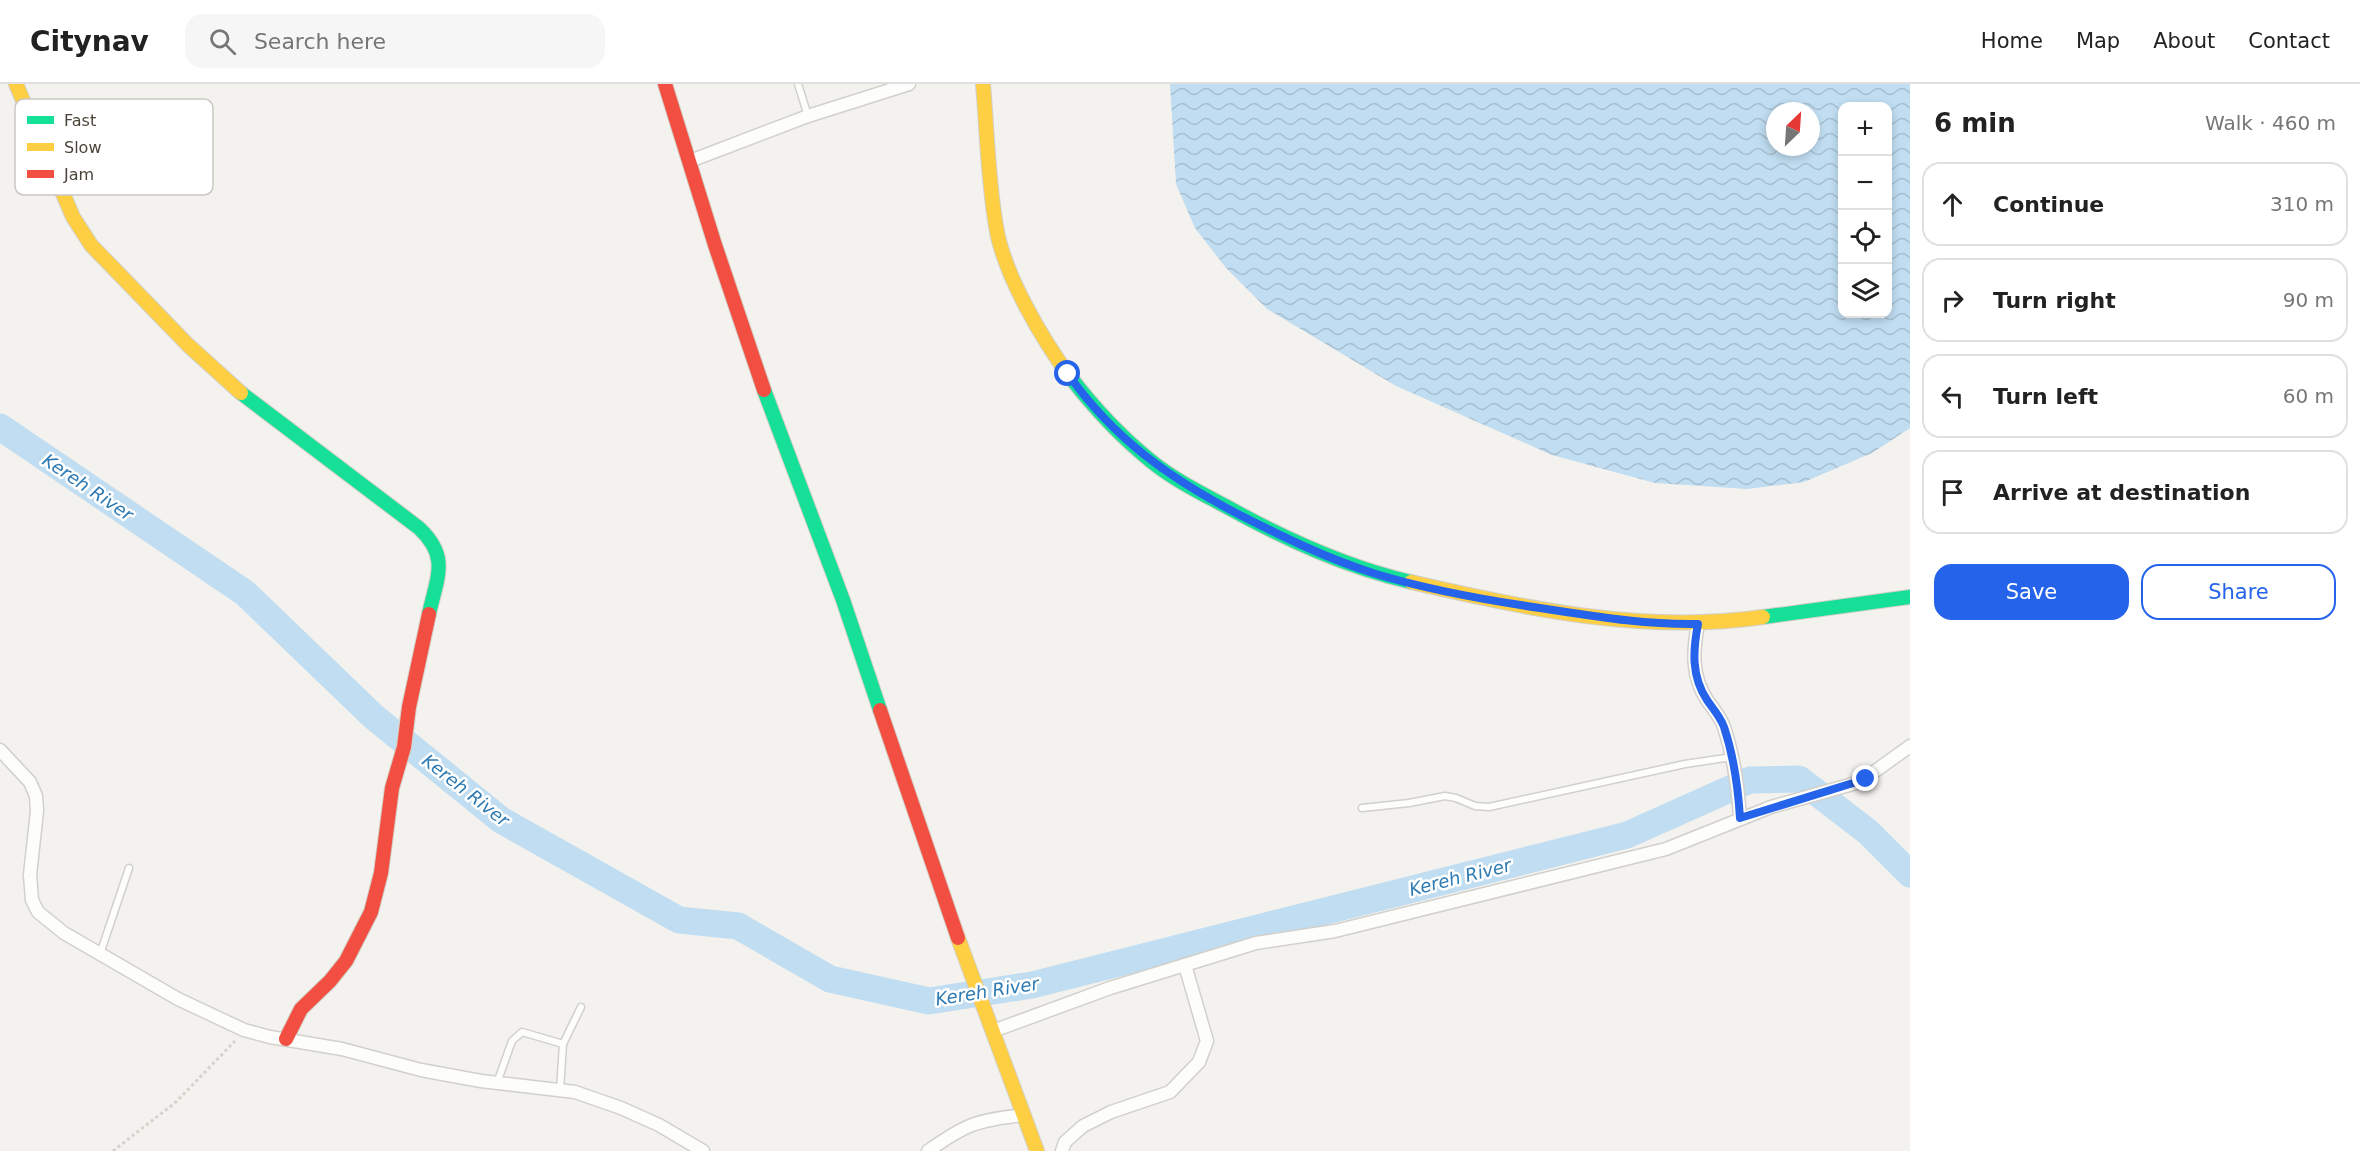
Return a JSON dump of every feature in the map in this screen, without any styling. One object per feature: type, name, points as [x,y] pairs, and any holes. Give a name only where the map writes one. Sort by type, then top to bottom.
[{"type":"street","points":[[16,84],[22,99]]},
{"type":"street","points":[[665,84],[715,245],[768,400],[847,611],[972,979],[1037,1151]]},
{"type":"street","points":[[690,161],[808,116],[909,84]]},
{"type":"street","points":[[983,84],[996,228],[1005,258],[1040,334],[1077,387],[1110,424],[1152,462],[1200,493],[1286,539],[1381,575],[1513,604],[1604,619],[1698,624],[1752,619],[1910,597]]},
{"type":"street","points":[[64,195],[73,217],[91,244],[188,345],[228,382],[419,528],[435,544],[440,558],[409,707],[404,747],[392,788],[381,873],[368,919],[346,961],[330,981],[301,1009],[286,1039]]},
{"type":"street","points":[[1698,624],[1694,661],[1699,685],[1721,720],[1733,757],[1740,818]]},
{"type":"street","points":[[993,1031],[1110,988],[1256,943],[1335,931],[1659,851],[1695,839],[1740,818],[1866,779],[1910,746]]},
{"type":"street","points":[[0,750],[30,782],[36,796],[37,811],[30,889],[34,906],[42,917],[54,927],[198,1010],[244,1030],[342,1049],[421,1070],[496,1084],[575,1092],[621,1108],[659,1125],[703,1151]]},
{"type":"street","points":[[1062,1151],[1065,1142],[1083,1126],[1111,1112],[1170,1092],[1200,1062],[1207,1041],[1185,965]]},
{"type":"street","points":[[928,1151],[958,1131],[978,1122],[1024,1115]]},
{"type":"lane","points":[[798,84],[808,116]]},
{"type":"lane","points":[[1362,808],[1409,803],[1445,795],[1475,806],[1489,807],[1685,764],[1733,757]]},
{"type":"lane","points":[[100,954],[129,868]]},
{"type":"lane","points":[[560,1090],[563,1044],[581,1006]]},
{"type":"lane","points":[[496,1084],[512,1041],[522,1032],[563,1044]]},
{"type":"path","points":[[113,1151],[176,1102],[244,1030]]},
{"type":"water","points":[[1170,84],[1910,84],[1910,428],[1872,453],[1804,482],[1747,489],[1655,483],[1552,455],[1396,386],[1267,309],[1226,268],[1195,228],[1176,184]]},
{"type":"waterway","name":"Kereh River","points":[[0,427],[245,593],[374,717],[501,820],[679,920],[738,926],[830,979],[929,1001],[1032,985],[1627,835],[1750,780],[1799,779],[1868,832],[1910,874]]},
{"type":"traffic: fast","points":[[1071,378],[1129,442],[1179,481],[1295,542],[1363,569],[1411,582]]},
{"type":"traffic: fast","points":[[764,390],[843,600],[880,710]]},
{"type":"traffic: fast","points":[[241,393],[419,528],[429,539],[435,548],[439,568],[429,614]]},
{"type":"traffic: fast","points":[[1763,617],[1910,597]]},
{"type":"traffic: slow","points":[[16,84],[22,99]]},
{"type":"traffic: slow","points":[[983,84],[991,191],[1000,245],[1015,285],[1026,306],[1048,345],[1071,378]]},
{"type":"traffic: slow","points":[[64,195],[73,217],[91,245],[188,345],[241,393]]},
{"type":"traffic: slow","points":[[1411,582],[1542,609],[1630,621],[1719,621],[1763,617]]},
{"type":"traffic: slow","points":[[958,938],[1037,1151]]},
{"type":"traffic: jam","points":[[665,84],[715,245],[764,390]]},
{"type":"traffic: jam","points":[[286,1039],[301,1009],[330,981],[346,961],[371,912],[381,873],[392,788],[404,747],[409,707],[429,614]]},
{"type":"traffic: jam","points":[[880,710],[958,938]]},
{"type":"route","points":[[1068,374],[1097,412],[1152,462],[1200,493],[1286,539],[1374,573],[1444,590],[1604,619],[1698,624],[1694,646],[1697,679],[1725,730],[1737,775],[1740,818],[1866,779]]}]
